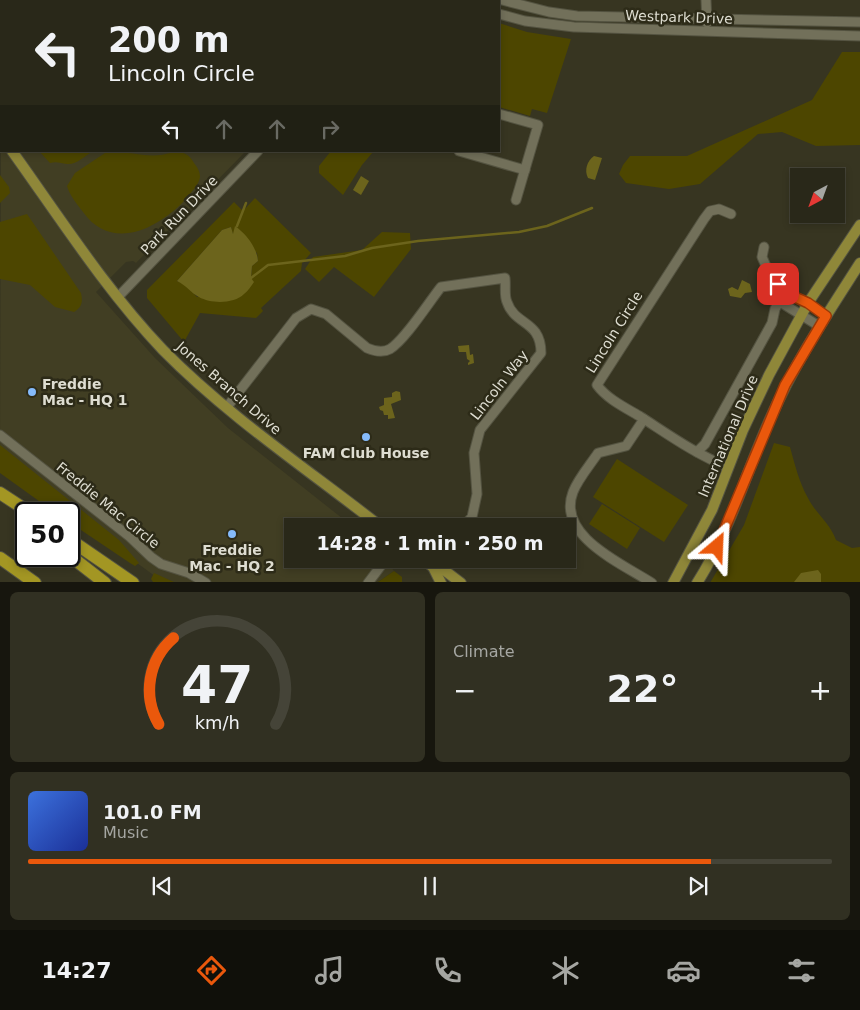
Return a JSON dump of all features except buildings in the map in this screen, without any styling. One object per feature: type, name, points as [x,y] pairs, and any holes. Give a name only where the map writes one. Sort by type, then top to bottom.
[{"type":"highway","points":[[0,493],[15,503]]},
{"type":"highway","points":[[0,500],[15,512]]},
{"type":"highway","points":[[80,546],[133,582]]},
{"type":"highway","points":[[0,558],[34,582]]},
{"type":"highway","points":[[80,563],[104,582]]},
{"type":"main road","name":"Jones Branch Drive","points":[[13,152],[118,297],[162,349],[227,407],[370,518]]},
{"type":"main road","name":"International Drive","points":[[673,582],[702,531],[759,393],[808,303],[860,225]]},
{"type":"main road","points":[[696,582],[731,518],[760,442],[785,385],[819,326],[860,263]]},
{"type":"main road","points":[[437,568],[441,582]]},
{"type":"main road","points":[[442,568],[461,582]]},
{"type":"street","name":"Westpark Drive","points":[[502,0],[549,12],[577,16],[860,22]]},
{"type":"street","points":[[706,0],[707,31]]},
{"type":"street","name":"Westpark Drive","points":[[500,14],[526,21],[574,27],[860,36]]},
{"type":"street","points":[[500,114],[538,125],[516,200]]},
{"type":"street","name":"Park Run Drive","points":[[118,297],[257,152]]},
{"type":"street","points":[[462,152],[525,170]]},
{"type":"street","name":"Lincoln Circle","points":[[728,467],[697,452],[602,393],[597,386],[710,211],[720,208],[731,214]]},
{"type":"street","points":[[764,247],[762,258],[784,292],[808,303],[826,316]]},
{"type":"street","name":"Lincoln Way","points":[[227,407],[296,318],[311,309],[326,314],[367,348],[374,351],[382,351],[390,349],[399,341],[441,287],[505,278],[506,302],[514,314],[533,329],[541,339],[541,352],[480,430],[474,453],[477,494],[471,518]]},
{"type":"street","points":[[697,452],[704,444],[772,323],[784,292]]},
{"type":"street","points":[[780,302],[819,326]]},
{"type":"street","points":[[644,419],[626,446],[598,453],[572,493],[571,514],[575,527],[586,541],[652,582]]},
{"type":"street","name":"Freddie Mac Circle","points":[[0,435],[130,537],[151,557],[166,566],[189,573],[206,582]]},
{"type":"street","points":[[368,582],[379,568]]},
{"type":"shaded area","points":[[500,23],[527,32],[571,39],[547,113],[532,109],[530,116],[500,107]]},
{"type":"shaded area","points":[[842,52],[860,52],[860,145],[816,146],[782,132],[758,134],[700,184],[669,189],[626,183],[619,174],[630,156],[687,156],[812,100]]},
{"type":"shaded area","points":[[1,152],[245,152],[136,263],[133,261],[126,262],[96,292],[155,358],[228,428],[342,518],[284,518],[284,568],[392,568],[394,571],[378,582],[163,582],[80,521],[80,502],[53,502],[0,463]]},
{"type":"shaded area","points":[[40,152],[92,152],[77,162],[70,164],[50,163]]},
{"type":"shaded area","points":[[106,152],[161,155],[180,152],[190,157],[200,175],[196,186],[186,199],[163,219],[135,232],[121,234],[108,231],[95,224],[83,212],[72,197],[67,186],[75,173]]},
{"type":"shaded area","points":[[330,152],[373,152],[362,165],[343,195],[319,173],[319,166]]},
{"type":"shaded area","points":[[594,156],[602,158],[595,180],[588,178],[586,172],[588,163]]},
{"type":"shaded area","points":[[0,175],[9,187],[10,193],[0,203]]},
{"type":"shaded area","points":[[361,176],[369,181],[361,195],[353,190]]},
{"type":"shaded area","points":[[255,198],[311,253],[302,263],[301,271],[261,308],[263,311],[256,318],[200,313],[184,342],[147,298],[147,290],[234,202],[243,211]],"holes":[[[231,227],[233,235],[257,253],[258,261],[252,266],[251,278],[197,297],[186,285],[177,281],[222,230]]]},
{"type":"shaded area","points":[[27,214],[81,293],[81,304],[74,312],[55,307],[30,285],[0,279],[0,222]]},
{"type":"shaded area","points":[[235,226],[250,241],[258,261],[252,266],[251,278],[254,282],[245,293],[234,300],[210,301],[196,295],[177,281],[222,230],[231,227],[233,234]]},
{"type":"shaded area","points":[[382,232],[410,233],[411,249],[374,297],[334,267],[319,282],[305,269],[313,257],[362,250]]},
{"type":"shaded area","points":[[742,280],[750,284],[752,292],[745,293],[741,298],[730,296],[728,289],[732,287],[738,290]]},
{"type":"shaded area","points":[[469,345],[470,355],[473,354],[474,363],[468,365],[470,361],[467,359],[466,352],[459,352],[458,346]]},
{"type":"shaded area","points":[[400,392],[401,400],[391,404],[395,418],[388,419],[388,415],[384,415],[379,407],[384,405],[384,398],[392,397],[392,393]]},
{"type":"shaded area","points":[[774,443],[790,447],[805,492],[836,540],[852,548],[860,547],[860,582],[711,582],[744,525]]},
{"type":"shaded area","points":[[0,445],[71,502],[40,502],[0,473]]},
{"type":"shaded area","points":[[617,459],[688,505],[664,542],[593,497]]},
{"type":"shaded area","points":[[602,504],[640,528],[627,549],[589,524]]},
{"type":"shaded area","points":[[80,509],[119,540],[139,563],[135,566],[80,529]]},
{"type":"shaded area","points":[[818,570],[821,574],[821,582],[794,582],[801,573]]},
{"type":"shaded area","points":[[394,571],[402,577],[402,582],[378,582]]},
{"type":"shaded area","points":[[154,573],[174,582],[153,582],[151,579]]},
{"type":"waterway","points":[[237,226],[246,203]]},
{"type":"waterway","points":[[251,278],[268,265],[345,256],[372,248],[418,241],[519,232],[547,226],[592,208]]},
{"type":"place","name":"Freddie Mac - HQ 1","points":[[32,392]]},
{"type":"place","name":"FAM Club House","points":[[366,437]]},
{"type":"place","name":"Freddie Mac - HQ 2","points":[[232,534]]},
{"type":"route","points":[[717,547],[742,492],[756,451],[785,385],[826,316],[808,303],[784,292],[778,284]]}]
